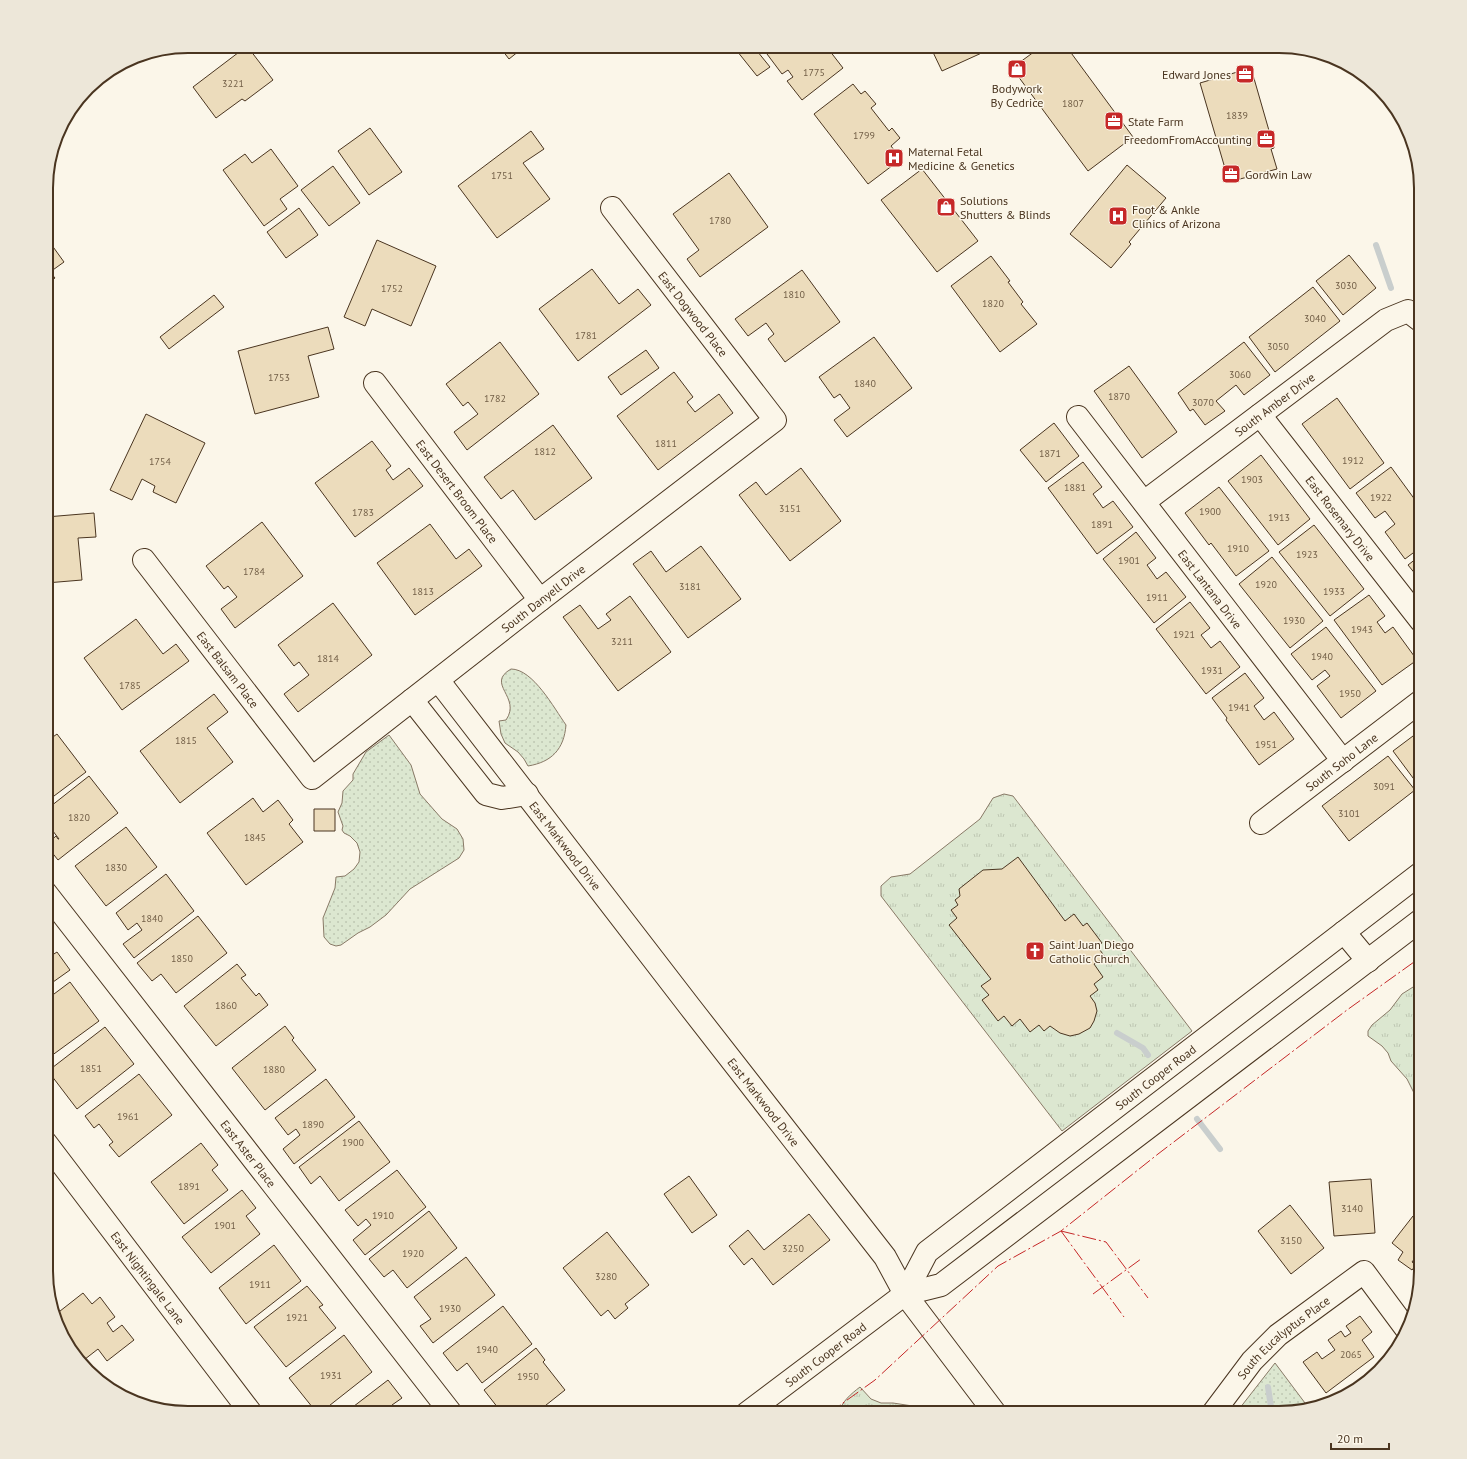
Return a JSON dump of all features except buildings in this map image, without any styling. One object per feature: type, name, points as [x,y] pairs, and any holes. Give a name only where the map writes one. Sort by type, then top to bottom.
[{"type":"street","name":"East Dogwood Place","points":[[612,208],[775,420]]},
{"type":"street","name":"South Amber Drive","points":[[1144,502],[1386,320],[1414,316]]},
{"type":"street","name":"East Desert Broom Place","points":[[375,383],[540,600]]},
{"type":"street","name":"East Rosemary Drive","points":[[1260,415],[1414,612]]},
{"type":"street","name":"East Lantana Drive","points":[[1078,417],[1343,761]]},
{"type":"street","name":"South Danyell Drive","points":[[312,778],[540,600],[775,420]]},
{"type":"street","name":"East Balsam Place","points":[[144,560],[312,778]]},
{"type":"street","name":"East Markwood Drive","points":[[438,680],[885,1257],[905,1294],[990,1406]]},
{"type":"street","name":"East Markwood Drive","points":[[412,700],[486,794],[502,798],[527,794]]},
{"type":"street","name":"South Soho Lane","points":[[1261,823],[1414,706]]},
{"type":"street","points":[[462,765],[489,744]]},
{"type":"street","name":"South Cooper Road","points":[[905,1294],[927,1252],[1414,878]]},
{"type":"street","name":"East Aster Place","points":[[53,902],[446,1406]]},
{"type":"street","name":"South Cooper Road","points":[[755,1406],[905,1294],[941,1285],[1414,925]]},
{"type":"street","points":[[1344,932],[1368,961]]},
{"type":"street","name":"East Nightingale Lane","points":[[53,1152],[246,1406]]},
{"type":"street","name":"South Eucalyptus Place","points":[[1218,1406],[1252,1361],[1278,1335],[1364,1272],[1403,1324]]},
{"type":"green space","points":[[511,669],[527,675],[535,682],[566,725],[563,741],[555,753],[544,761],[528,766],[518,752],[505,743],[501,734],[499,721],[506,720],[510,712],[510,704],[502,686],[502,680],[504,675]]},
{"type":"green space","points":[[389,735],[411,765],[420,794],[442,819],[457,829],[463,839],[464,850],[459,858],[410,889],[386,915],[370,927],[358,933],[341,945],[336,946],[330,944],[324,937],[323,918],[335,888],[336,877],[345,876],[354,869],[359,862],[360,852],[357,843],[342,830],[343,826],[338,812],[342,803],[343,791],[353,780],[353,774],[366,752]]},
{"type":"green space","points":[[1004,794],[1013,796],[1192,1031],[1062,1131],[881,896],[881,886],[891,877],[910,874],[980,819],[993,798]]},
{"type":"green space","points":[[1414,986],[1414,1093],[1407,1079],[1391,1061],[1388,1053],[1382,1046],[1368,1036],[1368,1031],[1372,1025],[1390,1010],[1402,994]]},
{"type":"green space","points":[[1275,1363],[1305,1403],[1288,1406],[1241,1406]]},
{"type":"green space","points":[[860,1387],[871,1399],[881,1403],[912,1406],[842,1406],[850,1395]]},
{"type":"waterway","points":[[1376,245],[1391,288]]},
{"type":"waterway","points":[[1117,1033],[1143,1048],[1148,1055]]},
{"type":"waterway","points":[[1197,1119],[1220,1149]]},
{"type":"waterway","points":[[1268,1387],[1271,1406]]},
{"type":"power","points":[[839,1406],[875,1380],[998,1266],[1061,1231],[1158,1154],[1347,1010],[1414,962]]},
{"type":"power","points":[[1061,1231],[1106,1242],[1148,1298]]},
{"type":"power","points":[[1061,1231],[1124,1317]]},
{"type":"power","points":[[1093,1294],[1141,1259]]},
{"type":"place","name":"Bodywork By Cedrice","points":[[1017,69]]},
{"type":"place","name":"Edward Jones","points":[[1245,74]]},
{"type":"place","name":"State Farm","points":[[1114,121]]},
{"type":"place","name":"FreedomFromAccounting","points":[[1266,139]]},
{"type":"place","name":"Maternal Fetal Medicine & Genetics","points":[[894,158]]},
{"type":"place","name":"Gordwin Law","points":[[1231,174]]},
{"type":"place","name":"Solutions Shutters & Blinds","points":[[946,207]]},
{"type":"place","name":"Foot & Ankle Clinics of Arizona","points":[[1118,216]]},
{"type":"place","name":"Saint Juan Diego Catholic Church","points":[[1035,951]]}]
